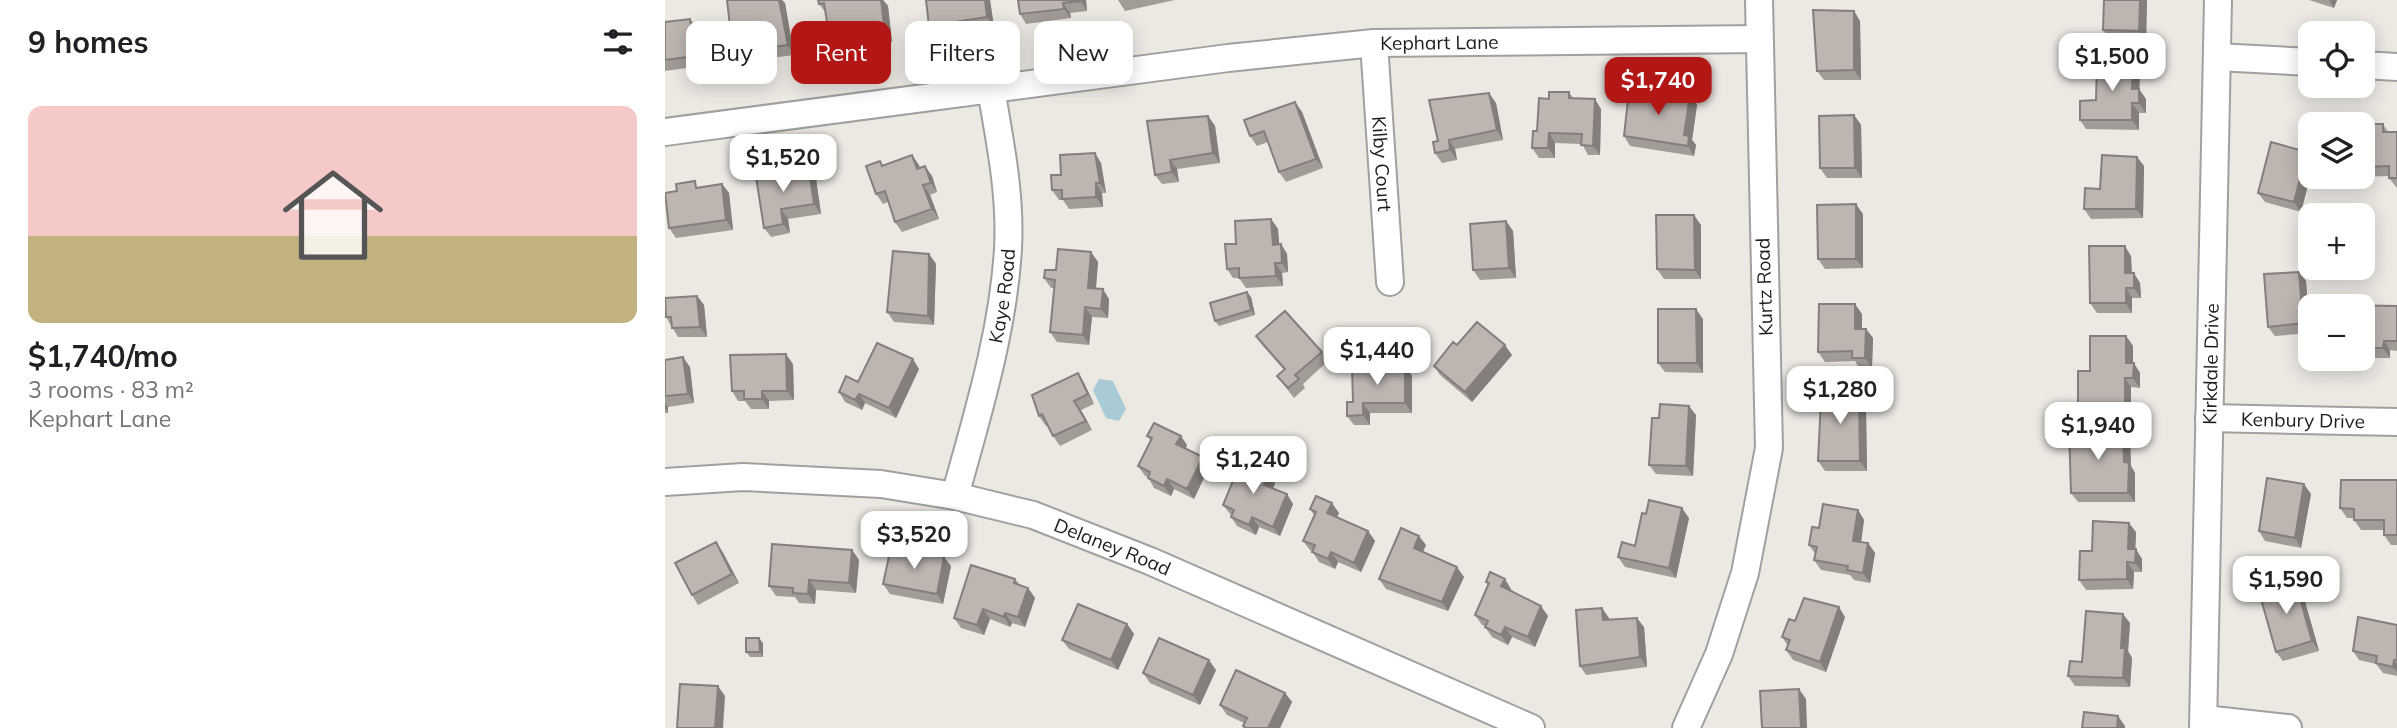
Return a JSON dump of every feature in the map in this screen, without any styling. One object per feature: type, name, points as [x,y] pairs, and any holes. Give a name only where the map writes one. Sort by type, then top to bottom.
[{"type":"street","name":"Kurtz Road","points":[[1686,728],[1719,654],[1745,573],[1769,447],[1759,0]]},
{"type":"street","name":"Kirkdale Drive","points":[[2204,724],[2218,0]]},
{"type":"street","name":"Kephart Lane","points":[[665,132],[1228,58],[1374,43],[1759,39]]},
{"type":"street","name":"Kilby Court","points":[[1374,43],[1390,282]]},
{"type":"street","points":[[2217,57],[2298,61]]},
{"type":"street","points":[[2375,66],[2397,67]]},
{"type":"street","name":"Kaye Road","points":[[955,496],[1003,300],[1008,248],[1005,166],[991,89]]},
{"type":"street","name":"Kenbury Drive","points":[[2209,418],[2397,422]]},
{"type":"street","name":"Delaney Road","points":[[665,482],[743,477],[803,477],[881,484],[955,496],[1033,515],[1150,561],[1531,728]]},
{"type":"street","points":[[2204,724],[2288,728]]},
{"type":"water","points":[[1099,379],[1113,381],[1126,409],[1119,421],[1106,418],[1093,390]]},
{"type":"building","points":[[727,0],[779,0],[788,45],[777,46],[777,21],[729,21]]},
{"type":"building","points":[[818,0],[881,0],[884,21],[827,21],[824,3],[819,4]]},
{"type":"building","points":[[926,0],[985,0],[987,17],[961,21],[928,21]]},
{"type":"building","points":[[1018,0],[1081,1],[1063,3],[1064,9],[1020,14]]},
{"type":"building","points":[[2104,0],[2140,0],[2139,31],[2103,30]]},
{"type":"building","points":[[1813,10],[1854,11],[1854,70],[1817,71]]},
{"type":"building","points":[[690,19],[686,21],[686,57],[665,60],[665,22]]},
{"type":"building","points":[[2097,61],[2133,62],[2132,89],[2139,89],[2139,103],[2132,103],[2132,120],[2080,120],[2080,101],[2096,100]]},
{"type":"building","points":[[1629,90],[1661,95],[1662,91],[1690,95],[1684,135],[1689,136],[1688,146],[1624,136]]},
{"type":"building","points":[[1549,92],[1569,92],[1569,98],[1595,99],[1593,146],[1581,145],[1582,134],[1549,133],[1548,148],[1532,148],[1533,131],[1537,131],[1539,98],[1549,99]]},
{"type":"building","points":[[1489,93],[1497,130],[1449,140],[1450,150],[1435,153],[1433,142],[1438,141],[1429,100]]},
{"type":"building","points":[[1295,102],[1316,159],[1279,172],[1264,131],[1250,136],[1244,120]]},
{"type":"building","points":[[1854,115],[1855,168],[1820,168],[1819,116]]},
{"type":"building","points":[[1208,116],[1213,153],[1170,160],[1172,172],[1155,175],[1147,121]]},
{"type":"building","points":[[2375,124],[2383,124],[2383,132],[2397,132],[2397,178],[2389,178],[2389,166],[2375,167]]},
{"type":"building","points":[[2271,142],[2298,150],[2298,187],[2294,202],[2258,193]]},
{"type":"building","points":[[1095,153],[1100,183],[1096,183],[1096,197],[1062,199],[1062,190],[1052,190],[1051,175],[1061,175],[1060,155]]},
{"type":"building","points":[[912,155],[917,169],[925,166],[931,183],[923,185],[932,209],[895,222],[885,191],[876,194],[866,166],[880,161],[882,166]]},
{"type":"building","points":[[2102,155],[2137,157],[2136,209],[2084,209],[2085,188],[2100,189]]},
{"type":"building","points":[[809,169],[814,204],[781,209],[783,224],[764,228],[756,177]]},
{"type":"building","points":[[695,181],[696,188],[722,184],[726,220],[669,228],[665,193],[677,191],[676,184]]},
{"type":"building","points":[[1856,204],[1856,259],[1818,259],[1817,205]]},
{"type":"building","points":[[1656,215],[1694,215],[1695,270],[1657,269]]},
{"type":"building","points":[[1271,219],[1273,245],[1281,244],[1282,263],[1275,263],[1276,276],[1239,278],[1239,268],[1227,269],[1225,244],[1236,244],[1235,221]]},
{"type":"building","points":[[1506,221],[1509,268],[1473,270],[1470,224]]},
{"type":"building","points":[[2089,246],[2125,246],[2125,273],[2134,273],[2134,288],[2126,288],[2126,303],[2090,303]]},
{"type":"building","points":[[1058,249],[1091,252],[1088,288],[1103,289],[1101,309],[1085,307],[1083,335],[1050,332],[1055,280],[1044,278],[1045,270],[1056,270]]},
{"type":"building","points":[[893,251],[929,254],[928,316],[887,312]]},
{"type":"building","points":[[2298,272],[2301,294],[2298,294],[2298,324],[2268,327],[2264,274]]},
{"type":"building","points":[[1247,292],[1251,310],[1215,321],[1210,303]]},
{"type":"building","points":[[697,296],[700,327],[672,328],[671,317],[666,317],[665,298]]},
{"type":"building","points":[[1819,304],[1855,304],[1855,329],[1866,329],[1865,358],[1852,358],[1852,351],[1818,352]]},
{"type":"building","points":[[2375,306],[2397,306],[2397,341],[2384,341],[2383,348],[2375,348]]},
{"type":"building","points":[[1658,309],[1696,309],[1697,363],[1658,363]]},
{"type":"building","points":[[1285,311],[1322,352],[1295,375],[1299,379],[1288,388],[1277,376],[1285,369],[1256,336]]},
{"type":"building","points":[[1477,322],[1505,345],[1465,392],[1434,366],[1453,342],[1457,345]]},
{"type":"building","points":[[2090,336],[2126,336],[2126,363],[2134,363],[2133,378],[2125,378],[2125,410],[2078,409],[2078,371],[2090,371]]},
{"type":"building","points":[[877,343],[913,359],[889,408],[859,394],[855,400],[839,392],[846,376],[858,382]]},
{"type":"building","points":[[786,354],[787,391],[762,391],[762,399],[744,399],[744,391],[732,391],[730,355]]},
{"type":"building","points":[[683,357],[688,394],[665,396],[665,360]]},
{"type":"building","points":[[1405,366],[1405,403],[1363,403],[1363,415],[1347,416],[1347,402],[1353,402],[1352,367]]},
{"type":"building","points":[[1078,373],[1088,394],[1074,401],[1086,421],[1053,436],[1042,414],[1039,416],[1032,395]]},
{"type":"building","points":[[1826,386],[1855,388],[1855,400],[1859,400],[1860,461],[1818,461],[1821,400],[1826,400]]},
{"type":"building","points":[[1660,404],[1689,406],[1686,466],[1649,465],[1652,418],[1659,418]]},
{"type":"building","points":[[1154,423],[1181,436],[1176,444],[1203,457],[1187,489],[1167,479],[1164,486],[1148,478],[1150,472],[1138,466],[1152,438],[1147,436]]},
{"type":"building","points":[[2123,428],[2124,462],[2129,463],[2128,493],[2071,493],[2069,430]]},
{"type":"building","points":[[1237,460],[1269,474],[1264,485],[1287,494],[1273,527],[1252,517],[1249,525],[1231,517],[1234,510],[1223,505],[1235,476],[1231,474]]},
{"type":"building","points":[[2267,478],[2304,484],[2295,538],[2259,531]]},
{"type":"building","points":[[2341,480],[2397,480],[2397,535],[2384,535],[2384,520],[2354,520],[2354,509],[2340,508]]},
{"type":"building","points":[[1316,496],[1332,503],[1327,513],[1368,531],[1354,563],[1331,552],[1328,559],[1312,552],[1315,545],[1303,541],[1316,512],[1310,509]]},
{"type":"building","points":[[1649,500],[1682,508],[1669,568],[1618,557],[1622,542],[1635,546],[1642,513],[1646,514]]},
{"type":"building","points":[[1823,504],[1858,510],[1853,541],[1868,543],[1863,573],[1847,570],[1848,566],[1814,560],[1817,547],[1809,545],[1812,527],[1819,528]]},
{"type":"building","points":[[2093,521],[2129,523],[2128,549],[2136,549],[2135,563],[2127,562],[2127,579],[2079,580],[2080,551],[2092,551]]},
{"type":"building","points":[[1401,528],[1419,536],[1414,548],[1457,567],[1442,602],[1379,579]]},
{"type":"building","points":[[716,542],[732,574],[692,595],[675,563]]},
{"type":"building","points":[[772,544],[852,550],[849,583],[809,580],[808,594],[793,593],[793,588],[769,586]]},
{"type":"building","points":[[891,547],[944,557],[937,594],[883,584]]},
{"type":"building","points":[[971,565],[1015,579],[1014,583],[1028,588],[1018,617],[1005,613],[1004,617],[983,609],[977,625],[954,618]]},
{"type":"building","points":[[1490,572],[1505,579],[1501,586],[1541,606],[1528,637],[1505,627],[1501,635],[1485,627],[1488,621],[1475,615],[1489,583],[1486,582]]},
{"type":"building","points":[[2295,581],[2312,641],[2276,652],[2259,592]]},
{"type":"building","points":[[1804,598],[1839,607],[1820,662],[1786,650],[1790,640],[1782,637],[1789,619],[1795,621]]},
{"type":"building","points":[[1078,604],[1127,624],[1111,660],[1062,640]]},
{"type":"building","points":[[1602,608],[1603,620],[1637,618],[1640,657],[1580,666],[1576,610]]},
{"type":"building","points":[[2086,611],[2123,614],[2123,678],[2068,676],[2070,661],[2082,662]]},
{"type":"building","points":[[2358,617],[2397,625],[2397,660],[2394,660],[2393,667],[2376,663],[2377,656],[2353,651]]},
{"type":"building","points":[[746,638],[759,638],[760,652],[746,652]]},
{"type":"building","points":[[1159,638],[1209,660],[1193,695],[1143,673]]},
{"type":"building","points":[[1236,670],[1285,693],[1268,728],[1246,728],[1243,726],[1247,718],[1220,705]]},
{"type":"building","points":[[680,684],[718,686],[715,728],[677,728]]},
{"type":"building","points":[[1799,689],[1801,728],[1762,728],[1760,691]]},
{"type":"building","points":[[2084,712],[2118,716],[2117,728],[2082,728]]}]
